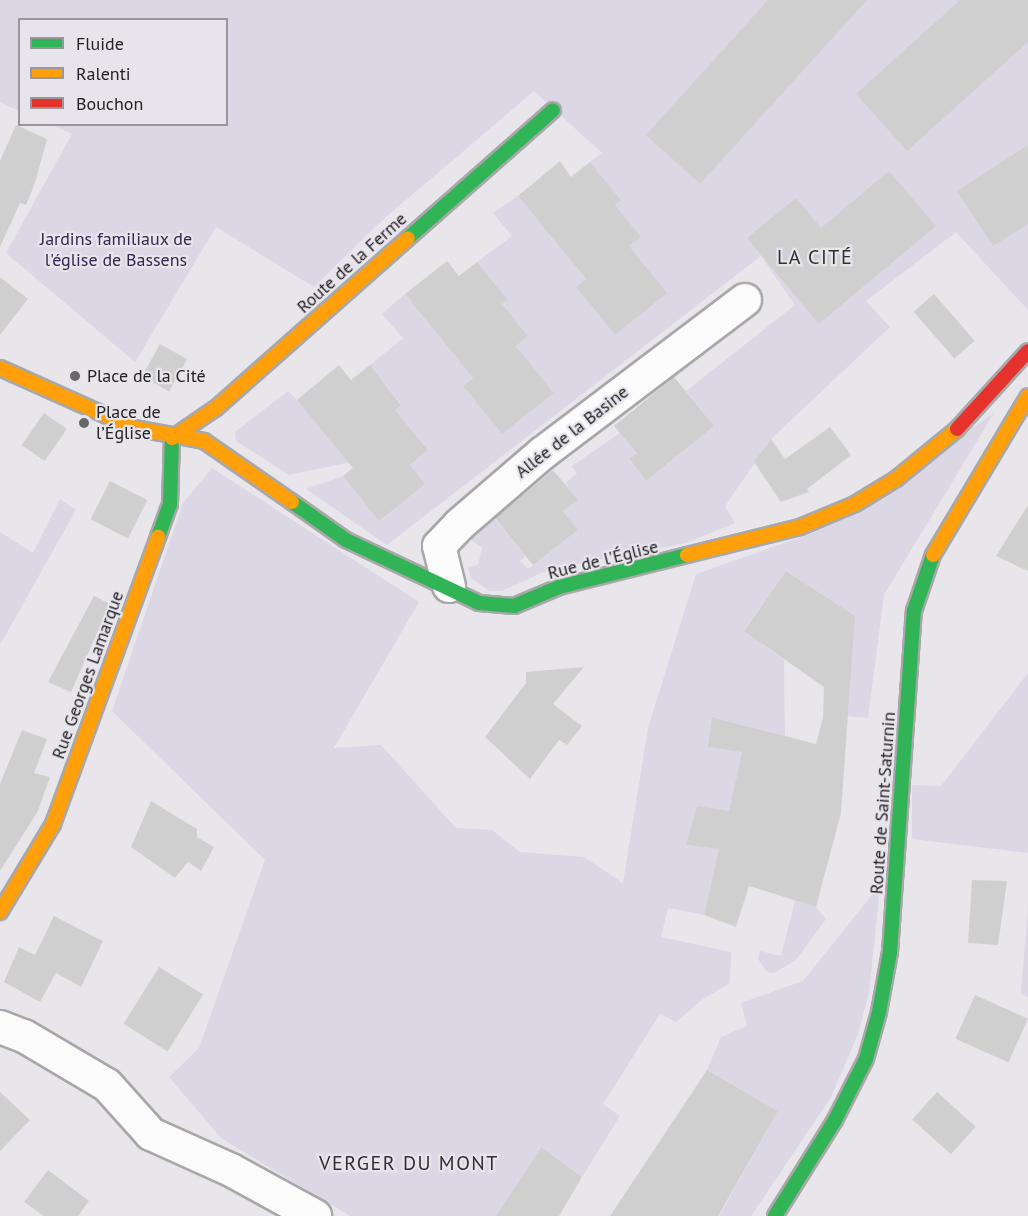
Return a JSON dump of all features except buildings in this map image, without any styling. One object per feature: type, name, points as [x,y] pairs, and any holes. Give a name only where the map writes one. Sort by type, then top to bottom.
[{"type":"street","name":"Route de la Ferme","points":[[172,438],[216,408],[553,110]]},
{"type":"street","name":"Allée de la Basine","points":[[449,586],[440,546],[459,525],[544,452],[745,300]]},
{"type":"street","name":"Rue de l'Église","points":[[0,368],[134,428],[172,438],[204,441],[346,540],[388,563],[449,586],[479,603],[514,606],[559,587],[800,526],[855,504],[896,479],[972,417],[1028,351]]},
{"type":"street","name":"Route de Saint-Saturnin","points":[[775,1216],[834,1120],[866,1059],[879,1012],[890,952],[914,611],[937,544],[1028,396]]},
{"type":"street","name":"Rue Georges Lamarque","points":[[0,912],[53,824],[170,504],[172,438]]},
{"type":"street","points":[[0,1027],[24,1036],[107,1085],[151,1134],[231,1170],[315,1216]]},
{"type":"green space","name":"Jardins familiaux de l'église de Bassens","points":[[0,0],[1028,0],[1028,310],[956,232],[866,301],[890,327],[771,439],[725,506],[735,523],[686,543],[548,570],[502,591],[489,591],[471,578],[468,567],[478,565],[482,548],[468,537],[474,527],[494,518],[526,556],[520,561],[528,569],[578,530],[563,511],[577,500],[565,483],[577,474],[572,466],[620,433],[637,453],[629,460],[646,481],[714,426],[686,391],[795,305],[761,256],[387,545],[306,489],[343,476],[379,520],[425,484],[410,465],[428,450],[395,410],[401,404],[370,365],[403,338],[382,314],[405,294],[473,378],[463,386],[502,434],[554,393],[516,346],[528,336],[502,304],[508,300],[477,262],[512,236],[493,213],[518,196],[586,279],[576,287],[615,335],[629,246],[640,237],[615,205],[621,200],[590,162],[602,153],[534,91],[379,223],[314,287],[216,227],[135,362],[6,253],[72,134],[54,126],[228,126],[228,18],[18,18],[18,111],[0,102]]},
{"type":"green space","points":[[288,391],[351,462],[289,475],[236,441],[235,432]]},
{"type":"green space","points":[[994,413],[884,595],[868,718],[848,716],[854,616],[786,571],[744,630],[784,660],[785,736],[713,717],[742,752],[729,811],[697,807],[686,845],[719,849],[704,915],[668,908],[661,937],[731,952],[730,983],[703,999],[676,1022],[660,1014],[603,1104],[620,1116],[582,1177],[541,1147],[496,1216],[350,1216],[221,1138],[169,1077],[199,1048],[265,860],[112,711],[183,503],[212,468],[419,602],[334,748],[381,745],[456,828],[492,830],[520,852],[584,857],[623,883],[648,728],[696,574],[813,533]]},
{"type":"green space","points":[[60,499],[76,510],[0,645],[0,532],[33,553]]},
{"type":"green space","points":[[1028,673],[1028,853],[912,839],[912,785],[941,786]]},
{"type":"green space","points":[[875,891],[879,898],[869,993],[858,1034],[831,1097],[751,1216],[719,1216],[778,1111],[707,1070],[721,1037],[747,1026],[741,1003],[803,981]]},
{"type":"green space","points":[[795,901],[816,907],[826,919],[796,960],[774,973],[767,972],[758,959],[760,951],[781,956]]},
{"type":"green space","points":[[1028,907],[1028,997],[1021,994]]},
{"type":"traffic: fast","points":[[408,238],[553,110]]},
{"type":"traffic: fast","points":[[158,537],[170,504],[172,438]]},
{"type":"traffic: fast","points":[[292,502],[346,540],[479,603],[514,606],[559,587],[687,555]]},
{"type":"traffic: fast","points":[[775,1216],[835,1120],[866,1059],[879,1012],[890,952],[914,611],[933,555]]},
{"type":"traffic: slow","points":[[172,438],[216,408],[408,238]]},
{"type":"traffic: slow","points":[[0,368],[134,428],[204,441],[292,502]]},
{"type":"traffic: slow","points":[[933,555],[1028,396]]},
{"type":"traffic: slow","points":[[687,555],[800,527],[855,504],[896,479],[957,429]]},
{"type":"traffic: slow","points":[[0,912],[53,824],[158,537]]},
{"type":"traffic: jam","points":[[957,429],[1028,351]]},
{"type":"place","name":"Place de la Cité","points":[[75,376]]},
{"type":"place","name":"Place de l’Église","points":[[84,423]]},
{"type":"district","name":"LA CITÉ","points":[[815,257]]},
{"type":"district","name":"VERGER DU MONT","points":[[409,1163]]}]
